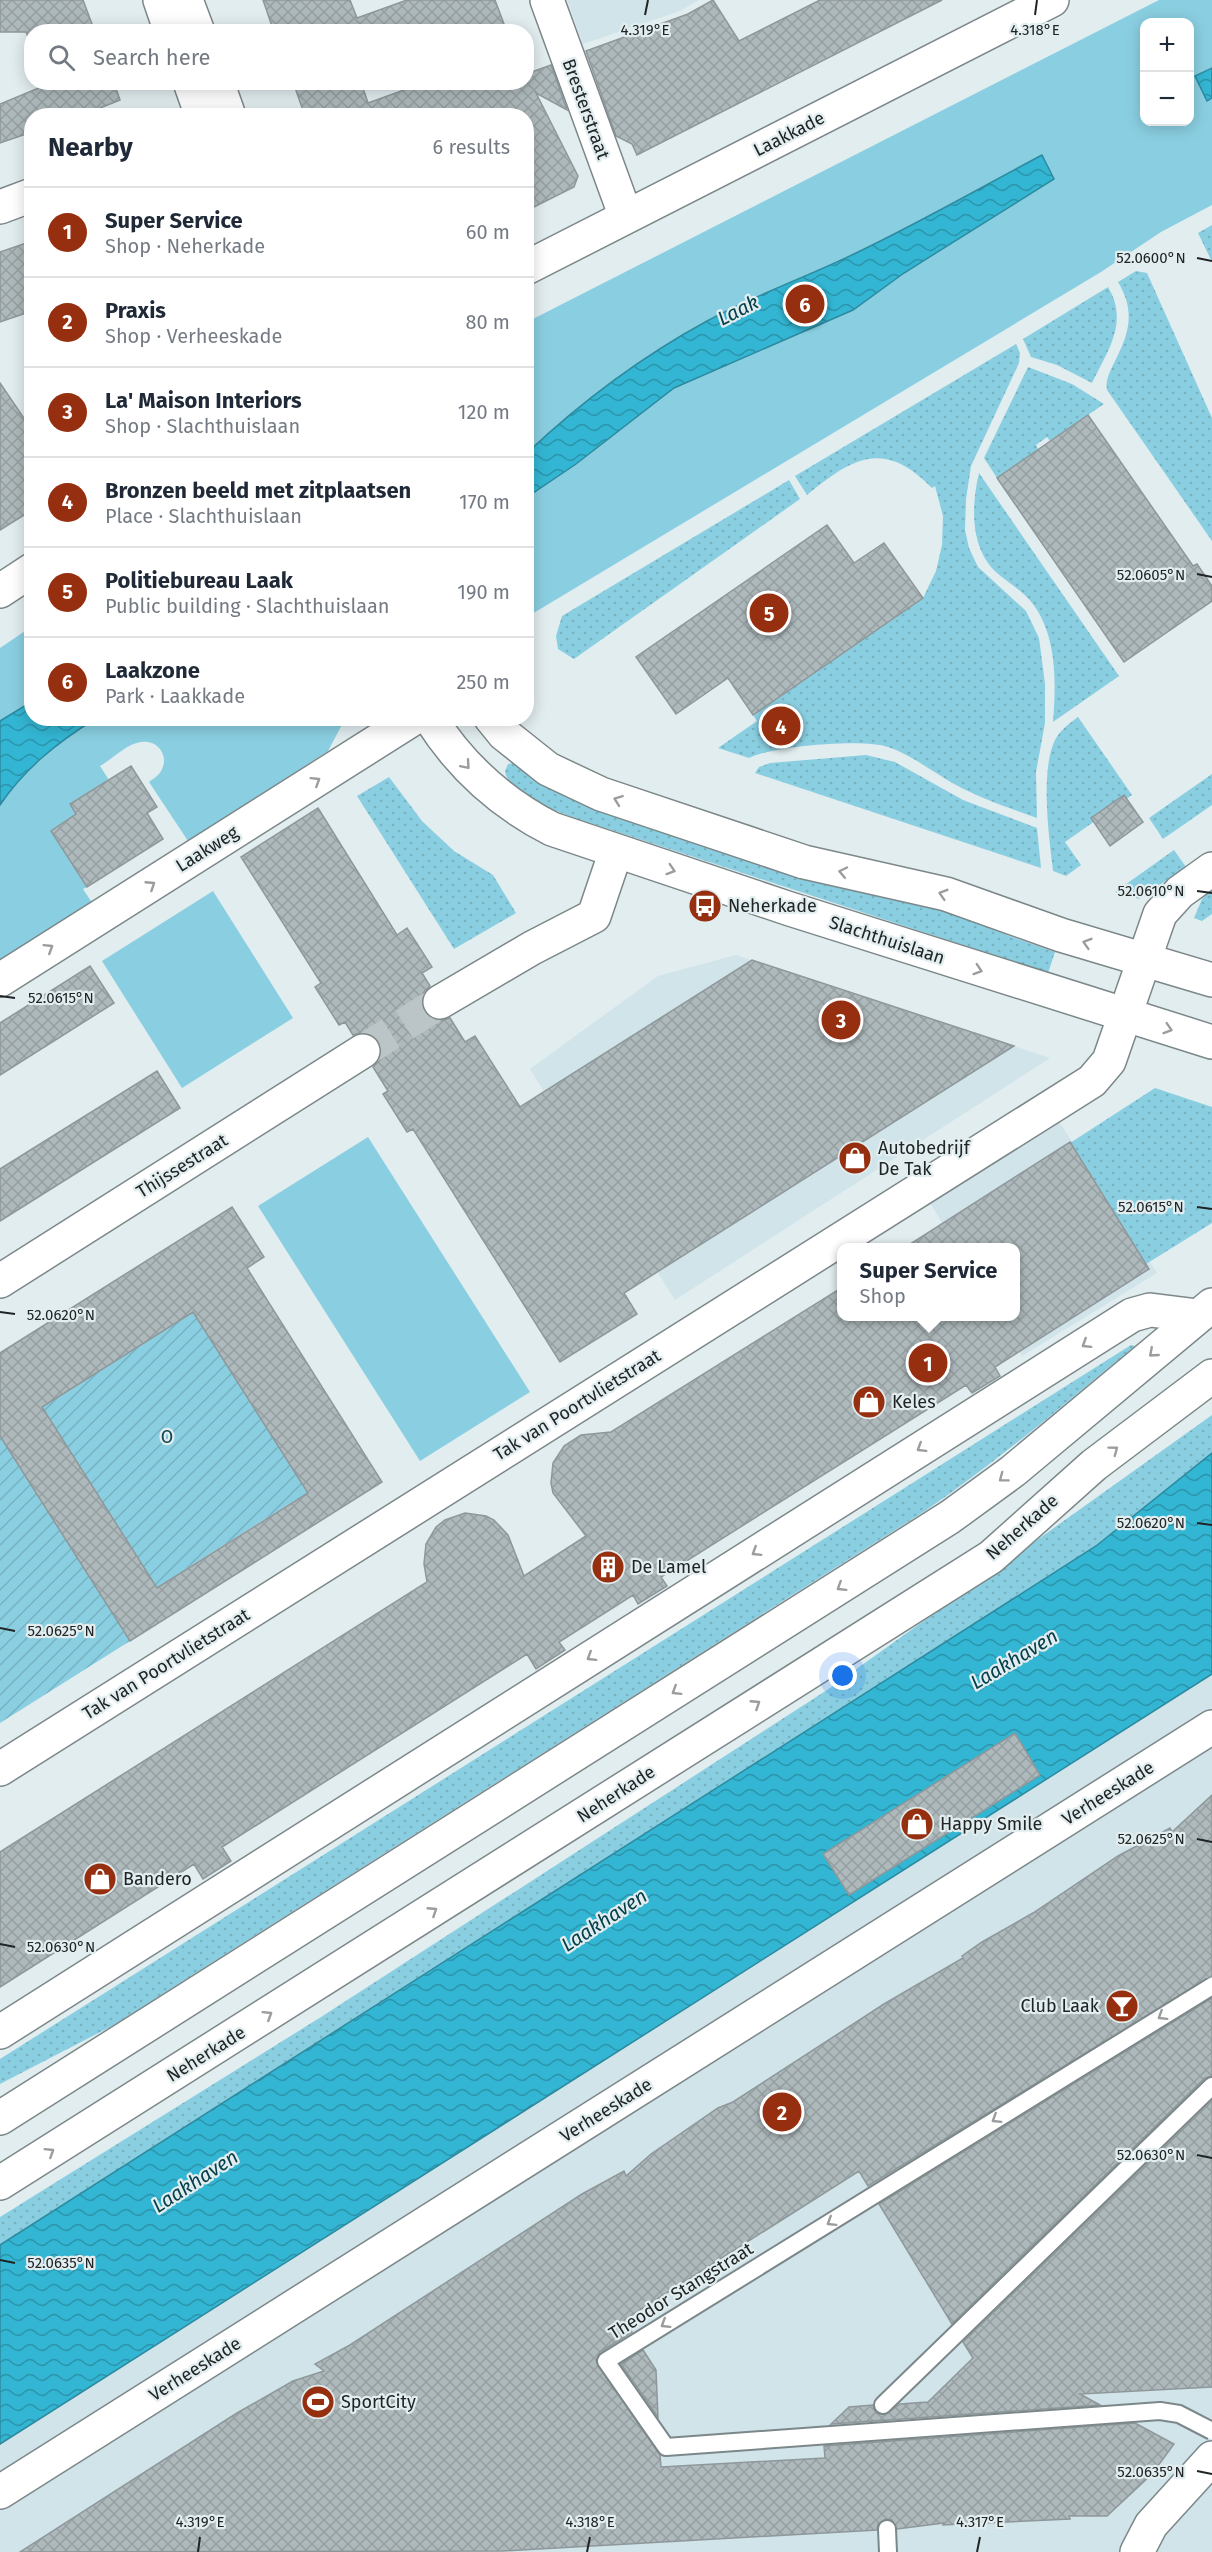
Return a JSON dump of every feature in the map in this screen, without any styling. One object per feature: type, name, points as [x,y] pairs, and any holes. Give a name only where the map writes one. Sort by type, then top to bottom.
[{"type":"street","points":[[160,0],[168,24]]},
{"type":"street","points":[[186,0],[195,24]]},
{"type":"street","name":"Bresterstraat","points":[[546,0],[627,217]]},
{"type":"street","name":"Laakkade","points":[[534,264],[1052,0]]},
{"type":"street","points":[[198,90],[214,108]]},
{"type":"street","points":[[218,90],[220,108]]},
{"type":"street","points":[[0,207],[24,198]]},
{"type":"street","points":[[0,591],[24,575]]},
{"type":"street","name":"Laakweg","points":[[0,980],[401,726]]},
{"type":"street","name":"Slachthuislaan","points":[[436,726],[479,779],[515,809],[552,829],[1125,1016],[1212,1042]]},
{"type":"street","points":[[499,726],[532,758],[566,779],[601,794],[804,862],[946,894],[1061,935],[1212,980]]},
{"type":"street","points":[[440,1002],[532,948],[594,916],[616,851]]},
{"type":"street","name":"Tak van Poortvlietstraat","points":[[0,1769],[1092,1081],[1109,1061],[1160,914],[1168,903],[1212,869]]},
{"type":"street","name":"Thijssestraat","points":[[0,1281],[363,1051]]},
{"type":"street","points":[[0,2032],[1132,1315],[1150,1310],[1205,1311]]},
{"type":"street","points":[[0,2118],[950,1517],[1013,1471],[1205,1311]]},
{"type":"street","name":"Neherkade","points":[[0,2183],[991,1557],[1077,1479],[1212,1376]]},
{"type":"street","name":"Verheeskade","points":[[0,2492],[1212,1727]]},
{"type":"street","points":[[1137,2552],[1152,2525],[1212,2458]]},
{"type":"lane","name":"Theodor Stangstraat","points":[[1212,1986],[606,2361],[666,2447],[1160,2411],[1179,2414],[1212,2431]]},
{"type":"lane","points":[[883,2404],[1212,2086]]},
{"type":"lane","points":[[887,2529],[888,2552]]},
{"type":"shaded area","points":[[567,0],[699,0],[680,11],[583,44]]},
{"type":"shaded area","points":[[736,955],[1050,1058],[675,1300],[530,1069],[658,976]]},
{"type":"shaded area","points":[[1056,1117],[1157,1273],[1022,1356],[1001,1321],[1020,1321],[1020,1243],[955,1243],[930,1203]]},
{"type":"shaded area","points":[[1212,1664],[1212,2552],[0,2552],[0,2392]]},
{"type":"green space","points":[[1159,0],[1212,0],[1212,205],[1161,232],[1101,272],[534,613],[534,318]]},
{"type":"green space","points":[[1212,225],[1212,262],[1198,233]]},
{"type":"green space","points":[[1136,271],[1147,273],[1212,418],[1212,541],[1107,390],[1108,376],[1127,333],[1129,313],[1124,293],[1118,282]]},
{"type":"green space","points":[[1108,287],[1117,312],[1114,336],[1092,383],[1057,365],[1031,357],[1023,339]]},
{"type":"green space","points":[[1016,344],[1020,353],[1019,363],[971,466],[966,499],[965,530],[969,548],[978,567],[1026,611],[1039,638],[1045,684],[1045,723],[1036,772],[1037,818],[976,795],[906,755],[876,744],[839,743],[796,747],[749,758],[718,748],[757,721],[753,715],[923,598],[936,571],[942,545],[943,516],[935,486],[932,488],[899,463],[883,459],[869,459],[854,463],[839,471],[807,495],[795,476]]},
{"type":"green space","points":[[1028,367],[1072,384],[1104,404],[1050,441],[1047,437],[1036,445],[1038,449],[997,478],[984,458]]},
{"type":"green space","points":[[979,473],[1119,676],[1053,722],[1054,664],[1044,623],[1028,599],[988,563],[977,540],[974,513]]},
{"type":"green space","points":[[789,480],[800,499],[574,659],[558,649],[556,636],[562,616]]},
{"type":"green space","points":[[24,632],[24,726],[341,726],[328,751],[188,841],[149,782],[160,773],[164,764],[160,749],[147,742],[136,743],[125,748],[100,766],[109,780],[70,804],[76,814],[51,831],[87,887],[83,889],[95,907],[0,967],[0,648]]},
{"type":"green space","points":[[1078,717],[1132,795],[1065,842],[1081,865],[1066,876],[1053,871],[1047,804],[1048,769],[1050,753],[1057,736]]},
{"type":"green space","points":[[866,755],[895,762],[963,800],[1037,828],[1041,868],[755,773],[759,767],[770,763]]},
{"type":"green space","points":[[514,763],[959,911],[1007,935],[1055,952],[1048,973],[564,814],[532,800],[514,787],[505,771],[508,764]]},
{"type":"green space","points":[[1212,774],[1212,805],[1163,839],[1149,818]]},
{"type":"green space","points":[[389,777],[422,821],[454,851],[493,875],[516,913],[454,949],[357,796]]},
{"type":"green space","points":[[1174,850],[1186,867],[1139,899],[1115,892]]},
{"type":"green space","points":[[1212,890],[1212,914],[1202,921],[1194,918],[1202,899]]},
{"type":"green space","points":[[213,891],[293,1018],[182,1088],[102,961]]},
{"type":"green space","points":[[1155,1088],[1212,1107],[1212,1223],[1146,1264],[1070,1143]]},
{"type":"green space","points":[[368,1137],[530,1392],[420,1461],[258,1206]]},
{"type":"green space","name":"O","points":[[193,1312],[324,1518],[314,1525],[297,1499],[184,1570],[173,1614],[42,1407]]},
{"type":"green space","points":[[1131,1345],[1135,1346],[1032,1431],[925,1511],[112,2026],[0,2084],[0,2059]]},
{"type":"green space","points":[[1212,1415],[1212,1453],[1096,1546],[0,2245],[0,2217],[321,2017],[827,1690]]},
{"type":"green space","points":[[0,1436],[130,1641],[0,1723]]},
{"type":"water","points":[[1212,68],[1212,98],[1207,101],[1195,76]]},
{"type":"water","name":"Laak","points":[[1042,155],[1054,179],[904,273],[853,310],[674,388],[576,464],[534,492],[534,447],[590,398],[635,365],[707,321],[880,242]]},
{"type":"water","points":[[24,706],[24,726],[84,726],[31,768],[0,805],[0,721]]},
{"type":"water","name":"Laakhaven","points":[[1212,1453],[1212,1674],[0,2444],[0,2245],[1096,1546]]},
{"type":"building","points":[[0,0],[83,0],[92,24],[24,24],[24,32],[0,32]]},
{"type":"building","points":[[263,0],[350,0],[357,18],[407,0],[495,0],[504,24],[271,24]]},
{"type":"building","points":[[713,0],[739,41],[820,0],[942,0],[637,155],[632,144],[616,136],[586,51],[688,14]]},
{"type":"building","points":[[551,65],[567,110],[536,93],[578,176],[574,187],[534,207],[534,108],[302,108],[296,90],[364,90],[368,103],[404,90],[534,90],[534,71]]},
{"type":"building","points":[[34,90],[117,90],[120,100],[100,108],[24,108],[24,135],[0,143],[0,104]]},
{"type":"building","points":[[24,244],[24,314],[0,322],[0,252]]},
{"type":"building","points":[[0,383],[24,418],[24,515],[0,530]]},
{"type":"building","points":[[1088,415],[1193,566],[1197,564],[1212,586],[1212,601],[1124,662],[997,478]]},
{"type":"building","points":[[827,525],[854,563],[884,543],[923,598],[753,715],[728,678],[676,714],[636,657]]},
{"type":"building","points":[[131,766],[157,807],[147,813],[163,839],[87,887],[51,831],[76,814],[70,804]]},
{"type":"building","points":[[1124,795],[1143,822],[1110,846],[1091,818]]},
{"type":"building","points":[[318,808],[397,935],[407,928],[432,967],[422,973],[430,986],[424,992],[421,1002],[424,1012],[431,1019],[440,1021],[450,1018],[465,1042],[475,1036],[520,1107],[752,960],[1014,1046],[624,1293],[637,1314],[560,1362],[413,1129],[407,1132],[383,1094],[388,1091],[373,1067],[382,1051],[378,1041],[372,1035],[363,1032],[353,1035],[345,1022],[339,1025],[315,987],[321,983],[241,857]]},
{"type":"building","points":[[90,966],[114,1003],[0,1075],[0,1023]]},
{"type":"building","points":[[157,1071],[180,1108],[0,1221],[0,1169]]},
{"type":"building","name":"De Lamel","points":[[1070,1142],[1149,1269],[995,1367],[1000,1376],[972,1393],[966,1385],[661,1577],[667,1586],[638,1604],[633,1595],[559,1642],[565,1650],[536,1669],[527,1654],[222,1847],[231,1861],[203,1879],[194,1864],[0,1987],[0,1852],[427,1582],[424,1564],[426,1544],[436,1527],[445,1520],[465,1513],[486,1516],[494,1520],[508,1535],[524,1576],[586,1536],[553,1493],[551,1483],[553,1463],[564,1446],[581,1435],[611,1432],[837,1291],[837,1321],[1020,1321],[1020,1243],[912,1243]]},
{"type":"building","points":[[232,1207],[264,1257],[247,1268],[382,1482],[130,1641],[0,1436],[0,1353]],"holes":[[[193,1312],[308,1493],[157,1588],[42,1407]]]},
{"type":"building","name":"Happy Smile","points":[[1015,1733],[1040,1775],[849,1895],[823,1854]]},
{"type":"building","points":[[1212,1795],[1212,1976],[868,2186],[859,2171],[624,2320],[632,2332],[600,2352],[596,2361],[660,2455],[661,2467],[825,2458],[824,2446],[1135,2423],[1174,2444],[1152,2474],[1107,2516],[1069,2516],[1070,2519],[943,2525],[944,2523],[897,2529],[892,2520],[886,2519],[878,2524],[877,2530],[502,2551],[20,2552],[237,2413],[293,2381],[324,2371],[315,2364],[350,2345],[582,2194],[624,2171],[626,2176],[651,2154],[718,2108],[733,2102],[884,2004],[963,1958],[962,1956],[982,1942],[1033,1913],[1118,1856],[1170,1828],[1172,1832]]},
{"type":"building","points":[[1212,1998],[1212,2076],[1205,2078],[952,2324],[879,2204]]},
{"type":"building","points":[[1212,2101],[1212,2387],[1080,2394],[1100,2405],[831,2424],[849,2407],[873,2405],[876,2413],[885,2415],[900,2404],[928,2402],[973,2358],[963,2342]]},
{"type":"building","points":[[643,2350],[656,2370],[658,2417],[621,2364]]},
{"type":"tunnel","points":[[363,1051],[440,1002]]},
{"type":"place","name":"Laakzone","points":[[805,304]]},
{"type":"place","name":"Politiebureau Laak","points":[[769,613]]},
{"type":"place","name":"Bronzen beeld met zitplaatsen","points":[[781,726]]},
{"type":"place","name":"Neherkade","points":[[705,906]]},
{"type":"place","name":"La' Maison Interiors","points":[[841,1020]]},
{"type":"place","name":"Autobedrijf De Tak","points":[[855,1158]]},
{"type":"place","name":"Super Service","points":[[928,1363]]},
{"type":"place","name":"Keles","points":[[869,1402]]},
{"type":"place","name":"De Lamel","points":[[608,1567]]},
{"type":"place","name":"Happy Smile","points":[[917,1824]]},
{"type":"place","name":"Bandero","points":[[100,1879]]},
{"type":"place","name":"Club Laak","points":[[1122,2006]]},
{"type":"place","name":"Praxis","points":[[782,2112]]},
{"type":"place","name":"SportCity","points":[[318,2402]]}]
